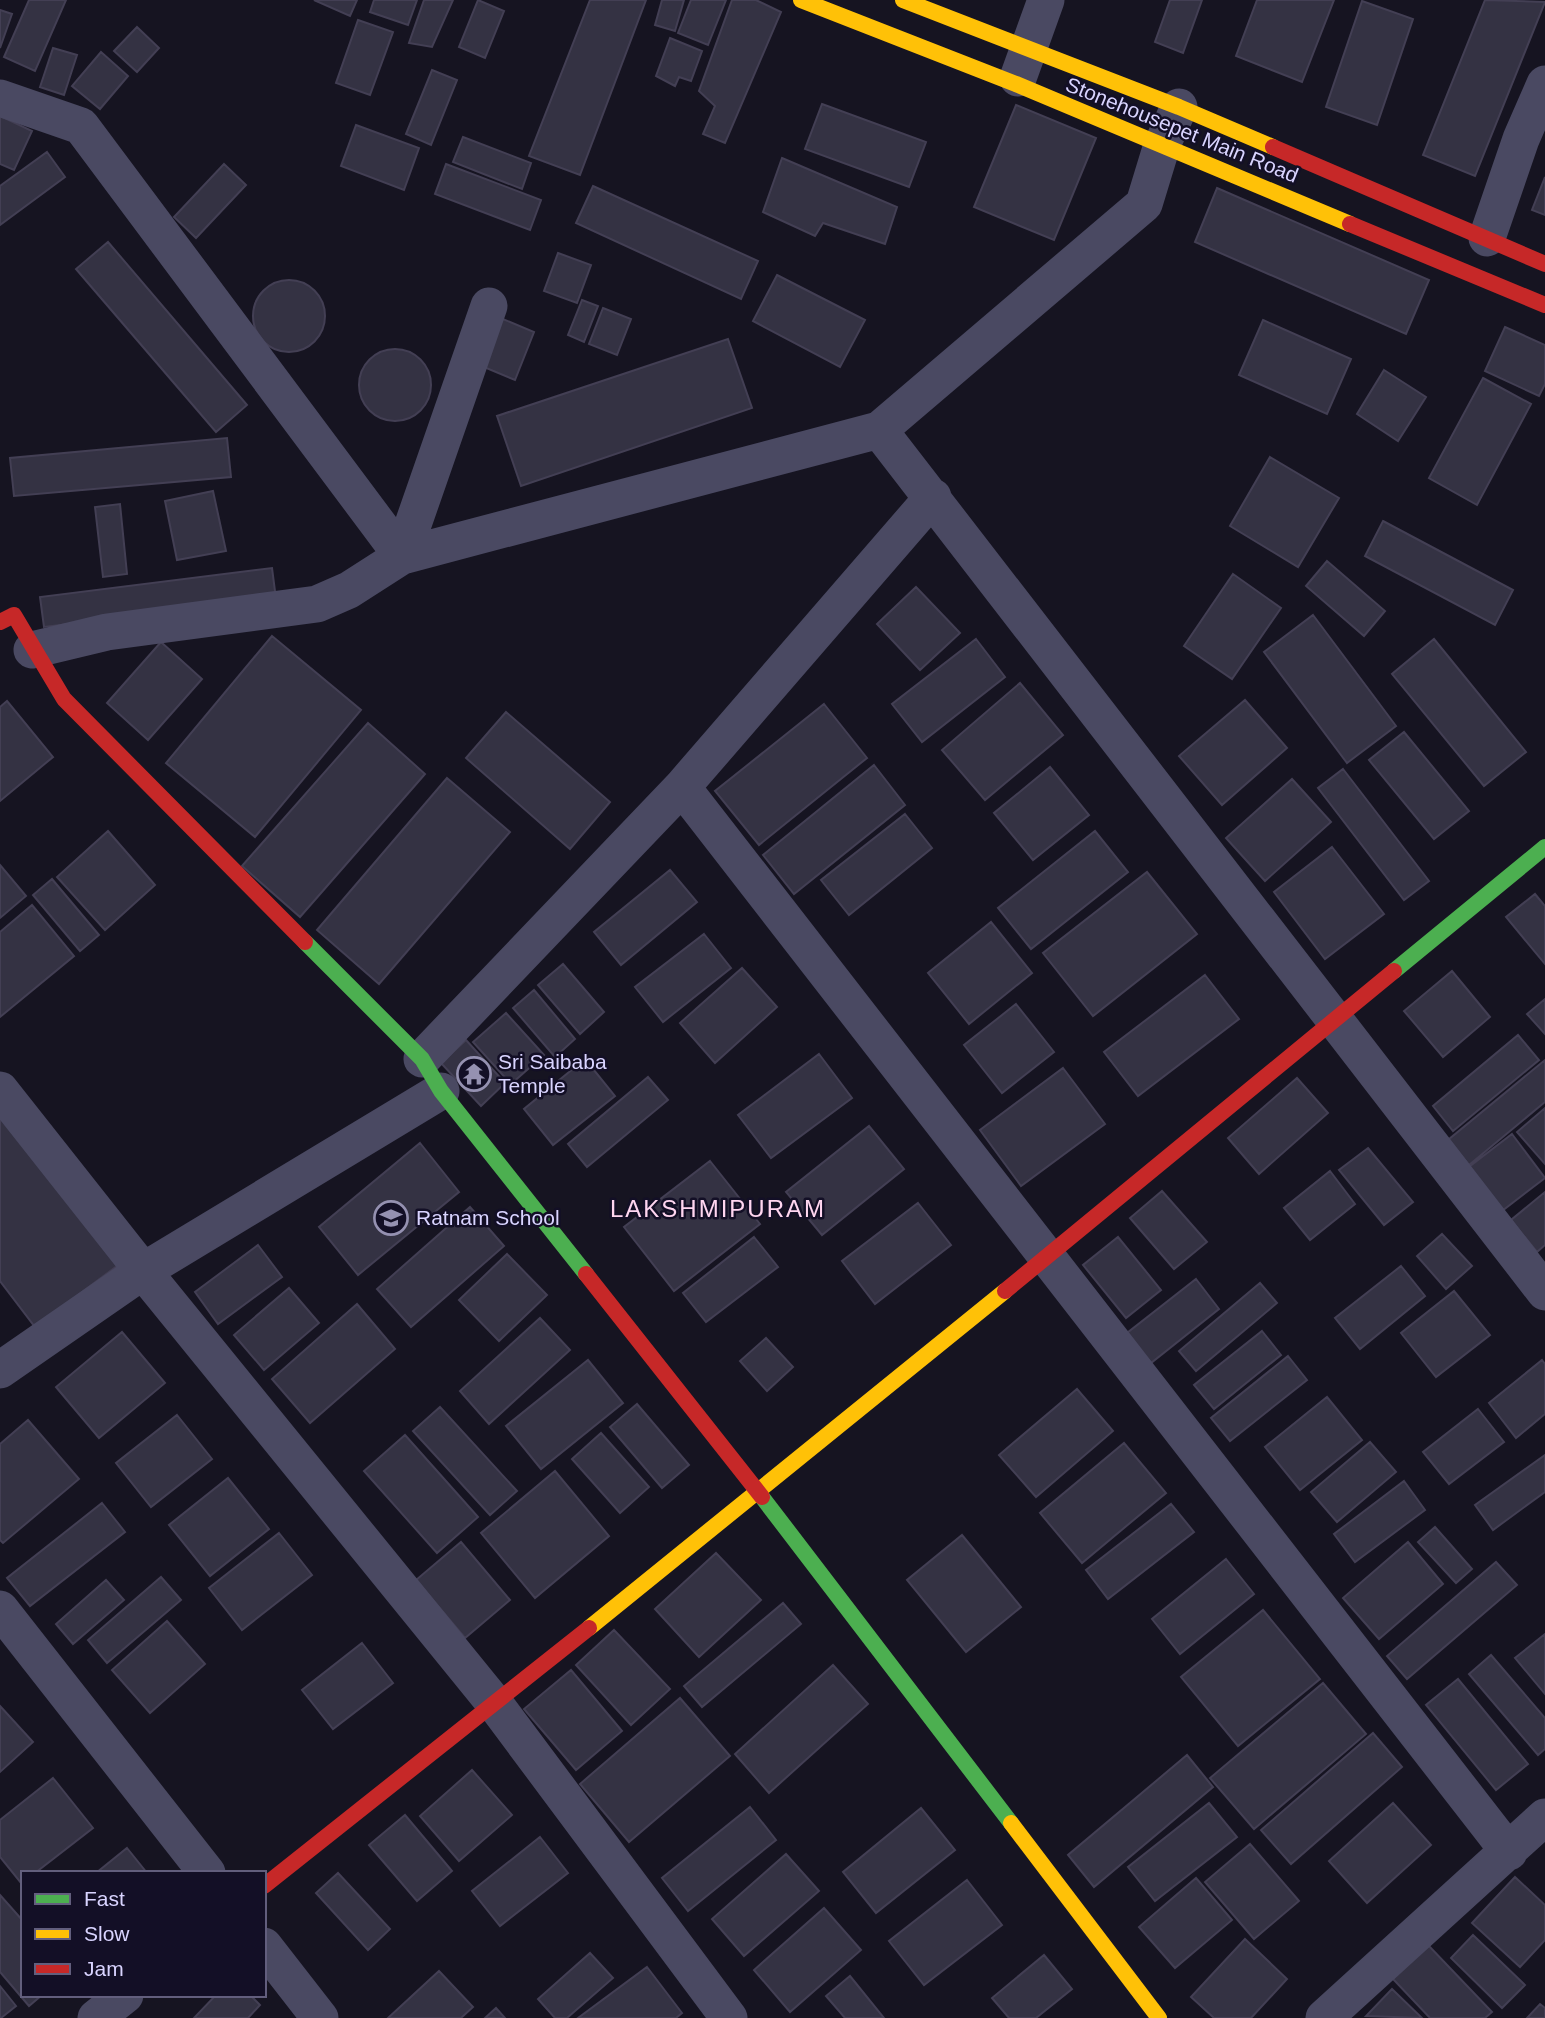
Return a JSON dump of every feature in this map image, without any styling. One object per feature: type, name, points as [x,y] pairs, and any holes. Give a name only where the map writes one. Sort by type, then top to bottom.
[{"type":"street","name":"Stonehousepet Main Road","points":[[801,0],[1016,84],[1162,145],[1387,217],[1545,305]]},
{"type":"street","points":[[904,0],[1179,107],[1387,217],[1487,238],[1545,264]]},
{"type":"street","points":[[1016,84],[1046,0]]},
{"type":"street","points":[[1487,238],[1521,139],[1545,84]]},
{"type":"street","points":[[0,98],[81,126],[402,556]]},
{"type":"street","points":[[32,650],[107,632],[317,604],[349,590],[402,556],[879,430],[1143,204],[1162,145],[1179,107]]},
{"type":"street","points":[[402,556],[489,306]]},
{"type":"street","points":[[879,430],[1545,1292]]},
{"type":"street","points":[[422,1059],[682,787],[933,497]]},
{"type":"street","points":[[0,622],[14,615],[32,650],[64,699],[422,1059],[442,1091],[759,1493],[1159,2018]]},
{"type":"street","points":[[682,787],[1509,1852]]},
{"type":"street","points":[[266,1884],[759,1493],[1545,847]]},
{"type":"street","points":[[0,1090],[143,1271],[495,1704],[729,2018]]},
{"type":"street","points":[[0,1370],[143,1271],[442,1091]]},
{"type":"street","points":[[0,1609],[205,1871]]},
{"type":"street","points":[[1324,2018],[1545,1817]]},
{"type":"street","points":[[266,1949],[320,2018]]},
{"type":"street","points":[[96,2018],[122,1997]]},
{"type":"building","points":[[29,0],[66,0],[35,71],[4,57]]},
{"type":"building","points":[[314,0],[357,0],[350,16]]},
{"type":"building","points":[[374,0],[417,0],[408,25],[370,12]]},
{"type":"building","points":[[424,0],[453,0],[432,47],[409,43]]},
{"type":"building","points":[[478,0],[504,11],[485,58],[459,47]]},
{"type":"building","points":[[590,0],[646,0],[580,175],[529,156]]},
{"type":"building","points":[[662,0],[684,0],[675,31],[655,25]]},
{"type":"building","points":[[691,0],[726,0],[708,45],[678,33]]},
{"type":"building","points":[[732,0],[756,0],[781,12],[725,143],[703,134],[715,106],[699,91]]},
{"type":"building","points":[[1170,0],[1202,0],[1183,53],[1155,42]]},
{"type":"building","points":[[1257,0],[1334,0],[1302,82],[1236,56]]},
{"type":"building","points":[[1485,0],[1545,2],[1475,176],[1423,155]]},
{"type":"building","points":[[1362,1],[1413,19],[1377,125],[1326,107]]},
{"type":"building","points":[[0,10],[12,14],[0,48]]},
{"type":"building","points":[[358,20],[393,32],[370,95],[336,83]]},
{"type":"building","points":[[137,27],[159,48],[137,72],[114,51]]},
{"type":"building","points":[[670,38],[702,51],[691,81],[679,77],[675,86],[656,76]]},
{"type":"building","points":[[53,48],[77,55],[64,95],[40,87]]},
{"type":"building","points":[[101,52],[128,76],[100,109],[72,86]]},
{"type":"building","points":[[432,70],[457,80],[431,145],[406,134]]},
{"type":"building","points":[[822,104],[926,142],[909,187],[805,149]]},
{"type":"building","points":[[1016,105],[1096,138],[1054,240],[974,207]]},
{"type":"building","points":[[0,116],[32,131],[14,170],[0,164]]},
{"type":"building","points":[[356,125],[419,148],[404,190],[341,166]]},
{"type":"building","points":[[463,137],[531,163],[522,189],[453,162]]},
{"type":"building","points":[[47,152],[65,177],[0,225],[0,186]]},
{"type":"building","points":[[782,158],[897,207],[885,244],[823,223],[815,236],[763,212]]},
{"type":"building","points":[[224,164],[246,185],[196,238],[174,217]]},
{"type":"building","points":[[446,164],[541,200],[530,230],[435,194]]},
{"type":"building","points":[[1545,177],[1545,215],[1532,210]]},
{"type":"building","points":[[593,186],[758,261],[741,299],[576,223]]},
{"type":"building","points":[[1217,188],[1429,280],[1406,334],[1195,242]]},
{"type":"building","points":[[108,242],[247,405],[216,432],[76,269]]},
{"type":"building","points":[[558,253],[591,265],[577,303],[544,291]]},
{"type":"building","points":[[777,275],[865,320],[840,367],[753,321]]},
{"type":"building","points":[[289,280],[309,286],[319,296],[325,316],[319,336],[309,346],[289,352],[269,346],[259,336],[253,316],[259,296],[269,286]]},
{"type":"building","points":[[582,300],[598,306],[584,342],[568,335]]},
{"type":"building","points":[[603,308],[631,319],[617,355],[589,344]]},
{"type":"building","points":[[498,317],[534,332],[515,380],[479,365]]},
{"type":"building","points":[[1263,320],[1351,359],[1327,414],[1239,375]]},
{"type":"building","points":[[1505,327],[1545,345],[1545,384],[1539,396],[1485,371]]},
{"type":"building","points":[[728,339],[752,408],[521,486],[497,416]]},
{"type":"building","points":[[395,349],[415,355],[425,365],[431,385],[425,405],[415,415],[395,421],[375,415],[365,405],[359,385],[365,365],[375,355]]},
{"type":"building","points":[[1384,370],[1426,397],[1398,441],[1357,414]]},
{"type":"building","points":[[1483,378],[1531,404],[1477,505],[1429,478]]},
{"type":"building","points":[[227,438],[231,477],[14,496],[10,458]]},
{"type":"building","points":[[1270,457],[1339,498],[1298,567],[1230,526]]},
{"type":"building","points":[[213,491],[226,551],[177,560],[165,501]]},
{"type":"building","points":[[120,504],[127,574],[103,577],[95,507]]},
{"type":"building","points":[[1383,521],[1513,590],[1495,625],[1365,556]]},
{"type":"building","points":[[1327,561],[1385,611],[1364,636],[1306,586]]},
{"type":"building","points":[[272,568],[276,599],[44,627],[40,597]]},
{"type":"building","points":[[1233,574],[1281,608],[1232,679],[1184,646]]},
{"type":"building","points":[[916,587],[960,633],[920,670],[877,624]]},
{"type":"building","points":[[1313,615],[1396,726],[1347,763],[1264,652]]},
{"type":"building","points":[[272,636],[361,710],[255,837],[166,763]]},
{"type":"building","points":[[976,639],[1005,677],[922,742],[892,704]]},
{"type":"building","points":[[1434,639],[1526,752],[1484,786],[1392,674]]},
{"type":"building","points":[[161,642],[202,679],[148,740],[107,703]]},
{"type":"building","points":[[1020,683],[1063,735],[985,800],[942,750]]},
{"type":"building","points":[[1245,700],[1287,748],[1222,805],[1179,756]]},
{"type":"building","points":[[7,701],[53,757],[0,801],[0,707]]},
{"type":"building","points":[[824,704],[867,758],[759,845],[715,791]]},
{"type":"building","points":[[506,712],[610,802],[570,849],[466,758]]},
{"type":"building","points":[[368,723],[425,774],[300,917],[242,866]]},
{"type":"building","points":[[1404,732],[1469,811],[1434,839],[1369,760]]},
{"type":"building","points":[[874,765],[905,805],[794,894],[763,855]]},
{"type":"building","points":[[1050,767],[1089,815],[1033,860],[994,813]]},
{"type":"building","points":[[1343,769],[1429,881],[1404,900],[1318,788]]},
{"type":"building","points":[[447,778],[510,832],[379,984],[317,930]]},
{"type":"building","points":[[1292,779],[1331,822],[1265,881],[1226,838]]},
{"type":"building","points":[[905,814],[932,848],[849,915],[821,880]]},
{"type":"building","points":[[108,831],[155,885],[105,930],[57,877]]},
{"type":"building","points":[[1095,831],[1128,872],[1031,949],[998,908]]},
{"type":"building","points":[[1332,847],[1384,914],[1325,959],[1274,892]]},
{"type":"building","points":[[0,865],[26,896],[0,918]]},
{"type":"building","points":[[670,870],[697,902],[621,965],[594,932]]},
{"type":"building","points":[[1147,872],[1197,934],[1093,1016],[1043,953]]},
{"type":"building","points":[[52,879],[99,935],[80,951],[33,895]]},
{"type":"building","points":[[1535,894],[1545,906],[1545,964],[1506,917]]},
{"type":"building","points":[[32,905],[74,956],[0,1017],[0,932]]},
{"type":"building","points":[[991,922],[1032,973],[969,1024],[928,973]]},
{"type":"building","points":[[704,934],[731,968],[663,1022],[635,987]]},
{"type":"building","points":[[563,964],[604,1012],[580,1034],[538,985]]},
{"type":"building","points":[[742,968],[777,1007],[715,1063],[680,1023]]},
{"type":"building","points":[[1452,971],[1490,1017],[1443,1057],[1404,1011]]},
{"type":"building","points":[[1205,975],[1239,1019],[1138,1096],[1104,1052]]},
{"type":"building","points":[[534,990],[575,1039],[555,1057],[513,1008]]},
{"type":"building","points":[[1545,999],[1545,1034],[1527,1014]]},
{"type":"building","points":[[1016,1004],[1054,1052],[1002,1093],[964,1045]]},
{"type":"building","points":[[506,1013],[544,1055],[511,1084],[473,1042]]},
{"type":"building","points":[[1518,1035],[1539,1060],[1453,1131],[1433,1106]]},
{"type":"building","points":[[466,1040],[505,1083],[481,1106],[441,1063]]},
{"type":"building","points":[[819,1054],[852,1098],[771,1158],[738,1115]]},
{"type":"building","points":[[585,1059],[615,1096],[553,1145],[524,1109]]},
{"type":"building","points":[[1545,1060],[1545,1102],[1469,1165],[1448,1140]]},
{"type":"building","points":[[1063,1068],[1105,1124],[1021,1186],[980,1130]]},
{"type":"building","points":[[648,1077],[668,1100],[587,1167],[568,1144]]},
{"type":"building","points":[[1297,1078],[1328,1113],[1259,1174],[1228,1138]]},
{"type":"building","points":[[1545,1108],[1545,1164],[1517,1132]]},
{"type":"building","points":[[0,1111],[117,1266],[35,1327],[0,1281]]},
{"type":"building","points":[[869,1126],[904,1169],[822,1235],[786,1192]]},
{"type":"building","points":[[1512,1134],[1545,1178],[1498,1214],[1465,1170]]},
{"type":"building","points":[[420,1143],[459,1192],[358,1275],[319,1227]]},
{"type":"building","points":[[1368,1148],[1413,1202],[1384,1225],[1339,1170]]},
{"type":"building","points":[[710,1161],[760,1224],[674,1291],[624,1227]]},
{"type":"building","points":[[1330,1171],[1355,1204],[1310,1240],[1284,1208]]},
{"type":"building","points":[[1162,1191],[1207,1242],[1174,1269],[1130,1218]]},
{"type":"building","points":[[1545,1192],[1545,1245],[1537,1252],[1511,1220]]},
{"type":"building","points":[[918,1203],[951,1245],[875,1304],[842,1261]]},
{"type":"building","points":[[470,1207],[504,1246],[411,1327],[377,1289]]},
{"type":"building","points":[[1442,1234],[1472,1266],[1446,1289],[1417,1256]]},
{"type":"building","points":[[754,1237],[778,1267],[706,1322],[683,1293]]},
{"type":"building","points":[[1118,1237],[1161,1290],[1126,1318],[1083,1265]]},
{"type":"building","points":[[258,1245],[282,1277],[218,1324],[195,1292]]},
{"type":"building","points":[[507,1254],[547,1295],[499,1341],[459,1300]]},
{"type":"building","points":[[1401,1266],[1425,1296],[1360,1349],[1335,1318]]},
{"type":"building","points":[[1196,1279],[1219,1309],[1151,1363],[1127,1333]]},
{"type":"building","points":[[1260,1283],[1277,1303],[1196,1371],[1179,1351]]},
{"type":"building","points":[[289,1288],[319,1323],[264,1370],[234,1335]]},
{"type":"building","points":[[1454,1291],[1490,1335],[1436,1377],[1401,1333]]},
{"type":"building","points":[[357,1304],[395,1349],[310,1423],[272,1379]]},
{"type":"building","points":[[540,1318],[570,1350],[489,1424],[460,1391]]},
{"type":"building","points":[[1262,1331],[1281,1355],[1214,1409],[1194,1385]]},
{"type":"building","points":[[122,1332],[165,1383],[99,1438],[56,1387]]},
{"type":"building","points":[[766,1338],[793,1367],[767,1391],[740,1361]]},
{"type":"building","points":[[1288,1356],[1307,1380],[1230,1441],[1211,1418]]},
{"type":"building","points":[[588,1360],[623,1403],[541,1469],[506,1426]]},
{"type":"building","points":[[1542,1360],[1545,1364],[1545,1414],[1516,1438],[1489,1403]]},
{"type":"building","points":[[1077,1389],[1113,1431],[1036,1497],[999,1455]]},
{"type":"building","points":[[1327,1397],[1362,1440],[1300,1490],[1265,1447]]},
{"type":"building","points":[[637,1404],[689,1465],[662,1488],[610,1427]]},
{"type":"building","points":[[440,1407],[517,1491],[490,1515],[413,1431]]},
{"type":"building","points":[[1478,1409],[1504,1442],[1449,1484],[1423,1452]]},
{"type":"building","points":[[177,1415],[212,1459],[151,1507],[116,1463]]},
{"type":"building","points":[[28,1420],[79,1479],[3,1543],[0,1540],[0,1444]]},
{"type":"building","points":[[601,1433],[649,1487],[620,1513],[572,1459]]},
{"type":"building","points":[[405,1435],[478,1517],[437,1553],[364,1471]]},
{"type":"building","points":[[1370,1442],[1396,1472],[1337,1522],[1311,1492]]},
{"type":"building","points":[[1124,1443],[1166,1493],[1082,1563],[1040,1513]]},
{"type":"building","points":[[1545,1455],[1545,1492],[1493,1530],[1475,1505]]},
{"type":"building","points":[[555,1471],[609,1536],[535,1598],[481,1533]]},
{"type":"building","points":[[228,1478],[269,1529],[210,1576],[169,1525]]},
{"type":"building","points":[[1404,1481],[1425,1510],[1355,1562],[1334,1534]]},
{"type":"building","points":[[102,1503],[125,1532],[30,1606],[7,1578]]},
{"type":"building","points":[[1171,1504],[1194,1532],[1108,1599],[1086,1570]]},
{"type":"building","points":[[1435,1527],[1472,1569],[1456,1583],[1418,1542]]},
{"type":"building","points":[[279,1533],[312,1575],[242,1630],[209,1588]]},
{"type":"building","points":[[962,1535],[1021,1607],[966,1652],[907,1580]]},
{"type":"building","points":[[461,1542],[510,1600],[465,1638],[416,1580]]},
{"type":"building","points":[[1408,1542],[1443,1584],[1379,1639],[1343,1598]]},
{"type":"building","points":[[716,1553],[761,1600],[699,1657],[655,1609]]},
{"type":"building","points":[[1226,1559],[1254,1594],[1180,1654],[1152,1619]]},
{"type":"building","points":[[1496,1562],[1517,1585],[1407,1679],[1387,1656]]},
{"type":"building","points":[[161,1577],[181,1600],[107,1663],[88,1640]]},
{"type":"building","points":[[106,1580],[124,1600],[73,1644],[56,1624]]},
{"type":"building","points":[[783,1603],[801,1624],[702,1707],[684,1686]]},
{"type":"building","points":[[1263,1610],[1320,1679],[1238,1746],[1181,1677]]},
{"type":"building","points":[[167,1621],[205,1664],[150,1713],[112,1670]]},
{"type":"building","points":[[614,1630],[670,1689],[631,1725],[576,1665]]},
{"type":"building","points":[[1545,1634],[1545,1694],[1515,1658]]},
{"type":"building","points":[[362,1643],[393,1683],[333,1729],[302,1690]]},
{"type":"building","points":[[1491,1655],[1545,1718],[1545,1749],[1538,1755],[1469,1674]]},
{"type":"building","points":[[833,1665],[868,1704],[769,1793],[735,1754]]},
{"type":"building","points":[[571,1670],[622,1731],[576,1770],[524,1709]]},
{"type":"building","points":[[1458,1679],[1528,1764],[1496,1790],[1426,1705]]},
{"type":"building","points":[[1323,1683],[1366,1734],[1254,1829],[1210,1778]]},
{"type":"building","points":[[680,1698],[730,1756],[629,1842],[580,1784]]},
{"type":"building","points":[[0,1706],[33,1742],[0,1772]]},
{"type":"building","points":[[1373,1733],[1402,1767],[1291,1864],[1261,1830]]},
{"type":"building","points":[[1187,1755],[1213,1787],[1094,1887],[1068,1855]]},
{"type":"building","points":[[472,1770],[512,1815],[459,1861],[420,1816]]},
{"type":"building","points":[[53,1778],[93,1828],[38,1871],[21,1871],[21,1883],[0,1857],[0,1820]]},
{"type":"building","points":[[1209,1803],[1237,1837],[1155,1901],[1128,1867]]},
{"type":"building","points":[[1393,1803],[1431,1845],[1367,1903],[1329,1861]]},
{"type":"building","points":[[750,1807],[776,1840],[688,1911],[662,1878]]},
{"type":"building","points":[[921,1808],[955,1850],[876,1913],[843,1872]]},
{"type":"building","points":[[405,1815],[452,1871],[417,1901],[369,1845]]},
{"type":"building","points":[[540,1837],[568,1873],[500,1926],[472,1891]]},
{"type":"building","points":[[1250,1844],[1299,1901],[1254,1939],[1205,1882]]},
{"type":"building","points":[[127,1848],[145,1871],[98,1871]]},
{"type":"building","points":[[786,1854],[819,1891],[744,1956],[712,1919]]},
{"type":"building","points":[[338,1873],[390,1929],[368,1950],[316,1893]]},
{"type":"building","points":[[1515,1877],[1545,1905],[1545,1940],[1520,1967],[1472,1923]]},
{"type":"building","points":[[1196,1878],[1232,1920],[1175,1968],[1139,1927]]},
{"type":"building","points":[[967,1880],[1002,1925],[924,1985],[889,1941]]},
{"type":"building","points":[[0,1895],[21,1919],[21,1997],[0,1972]]},
{"type":"building","points":[[824,1908],[861,1950],[790,2012],[754,1970]]},
{"type":"building","points":[[1473,1935],[1525,1985],[1502,2008],[1451,1958]]},
{"type":"building","points":[[1245,1939],[1287,1979],[1251,2018],[1214,2018],[1191,1997]]},
{"type":"building","points":[[1428,1945],[1492,2012],[1485,2018],[1430,2018],[1393,1979]]},
{"type":"building","points":[[590,1953],[613,1978],[567,2018],[555,2018],[538,1999]]},
{"type":"building","points":[[1044,1955],[1072,1989],[1036,2018],[1009,2018],[992,1998]]},
{"type":"building","points":[[647,1967],[682,2013],[676,2018],[578,2018]]},
{"type":"building","points":[[439,1971],[473,2007],[461,2018],[388,2018]]},
{"type":"building","points":[[850,1976],[884,2018],[845,2018],[826,1996]]},
{"type":"building","points":[[0,1986],[16,2006],[1,2018],[0,2018]]},
{"type":"building","points":[[1392,1989],[1422,2018],[1366,2016]]},
{"type":"building","points":[[21,1997],[40,1997],[29,2006]]},
{"type":"building","points":[[214,1997],[252,1997],[260,2005],[248,2018],[194,2018]]},
{"type":"building","points":[[1540,2004],[1545,2008],[1545,2018],[1527,2018]]},
{"type":"building","points":[[496,2008],[505,2018],[485,2018]]},
{"type":"traffic: fast","points":[[1394,971],[1545,847]]},
{"type":"traffic: fast","points":[[305,942],[422,1059],[441,1091],[586,1274]]},
{"type":"traffic: fast","points":[[762,1497],[1011,1823]]},
{"type":"traffic: slow","points":[[801,0],[1016,84],[1350,224]]},
{"type":"traffic: slow","points":[[903,0],[1179,107],[1273,147]]},
{"type":"traffic: slow","points":[[589,1628],[1005,1291]]},
{"type":"traffic: slow","points":[[1011,1823],[1159,2018]]},
{"type":"traffic: jam","points":[[1273,147],[1545,264]]},
{"type":"traffic: jam","points":[[1350,224],[1545,305]]},
{"type":"traffic: jam","points":[[0,622],[14,615],[64,699],[305,942]]},
{"type":"traffic: jam","points":[[1005,1291],[1394,971]]},
{"type":"traffic: jam","points":[[586,1274],[762,1497]]},
{"type":"traffic: jam","points":[[266,1884],[589,1628]]},
{"type":"place","name":"Sri Saibaba Temple","points":[[474,1074]]},
{"type":"place","name":"Ratnam School","points":[[391,1218]]},
{"type":"district","name":"LAKSHMIPURAM","points":[[718,1209]]}]
